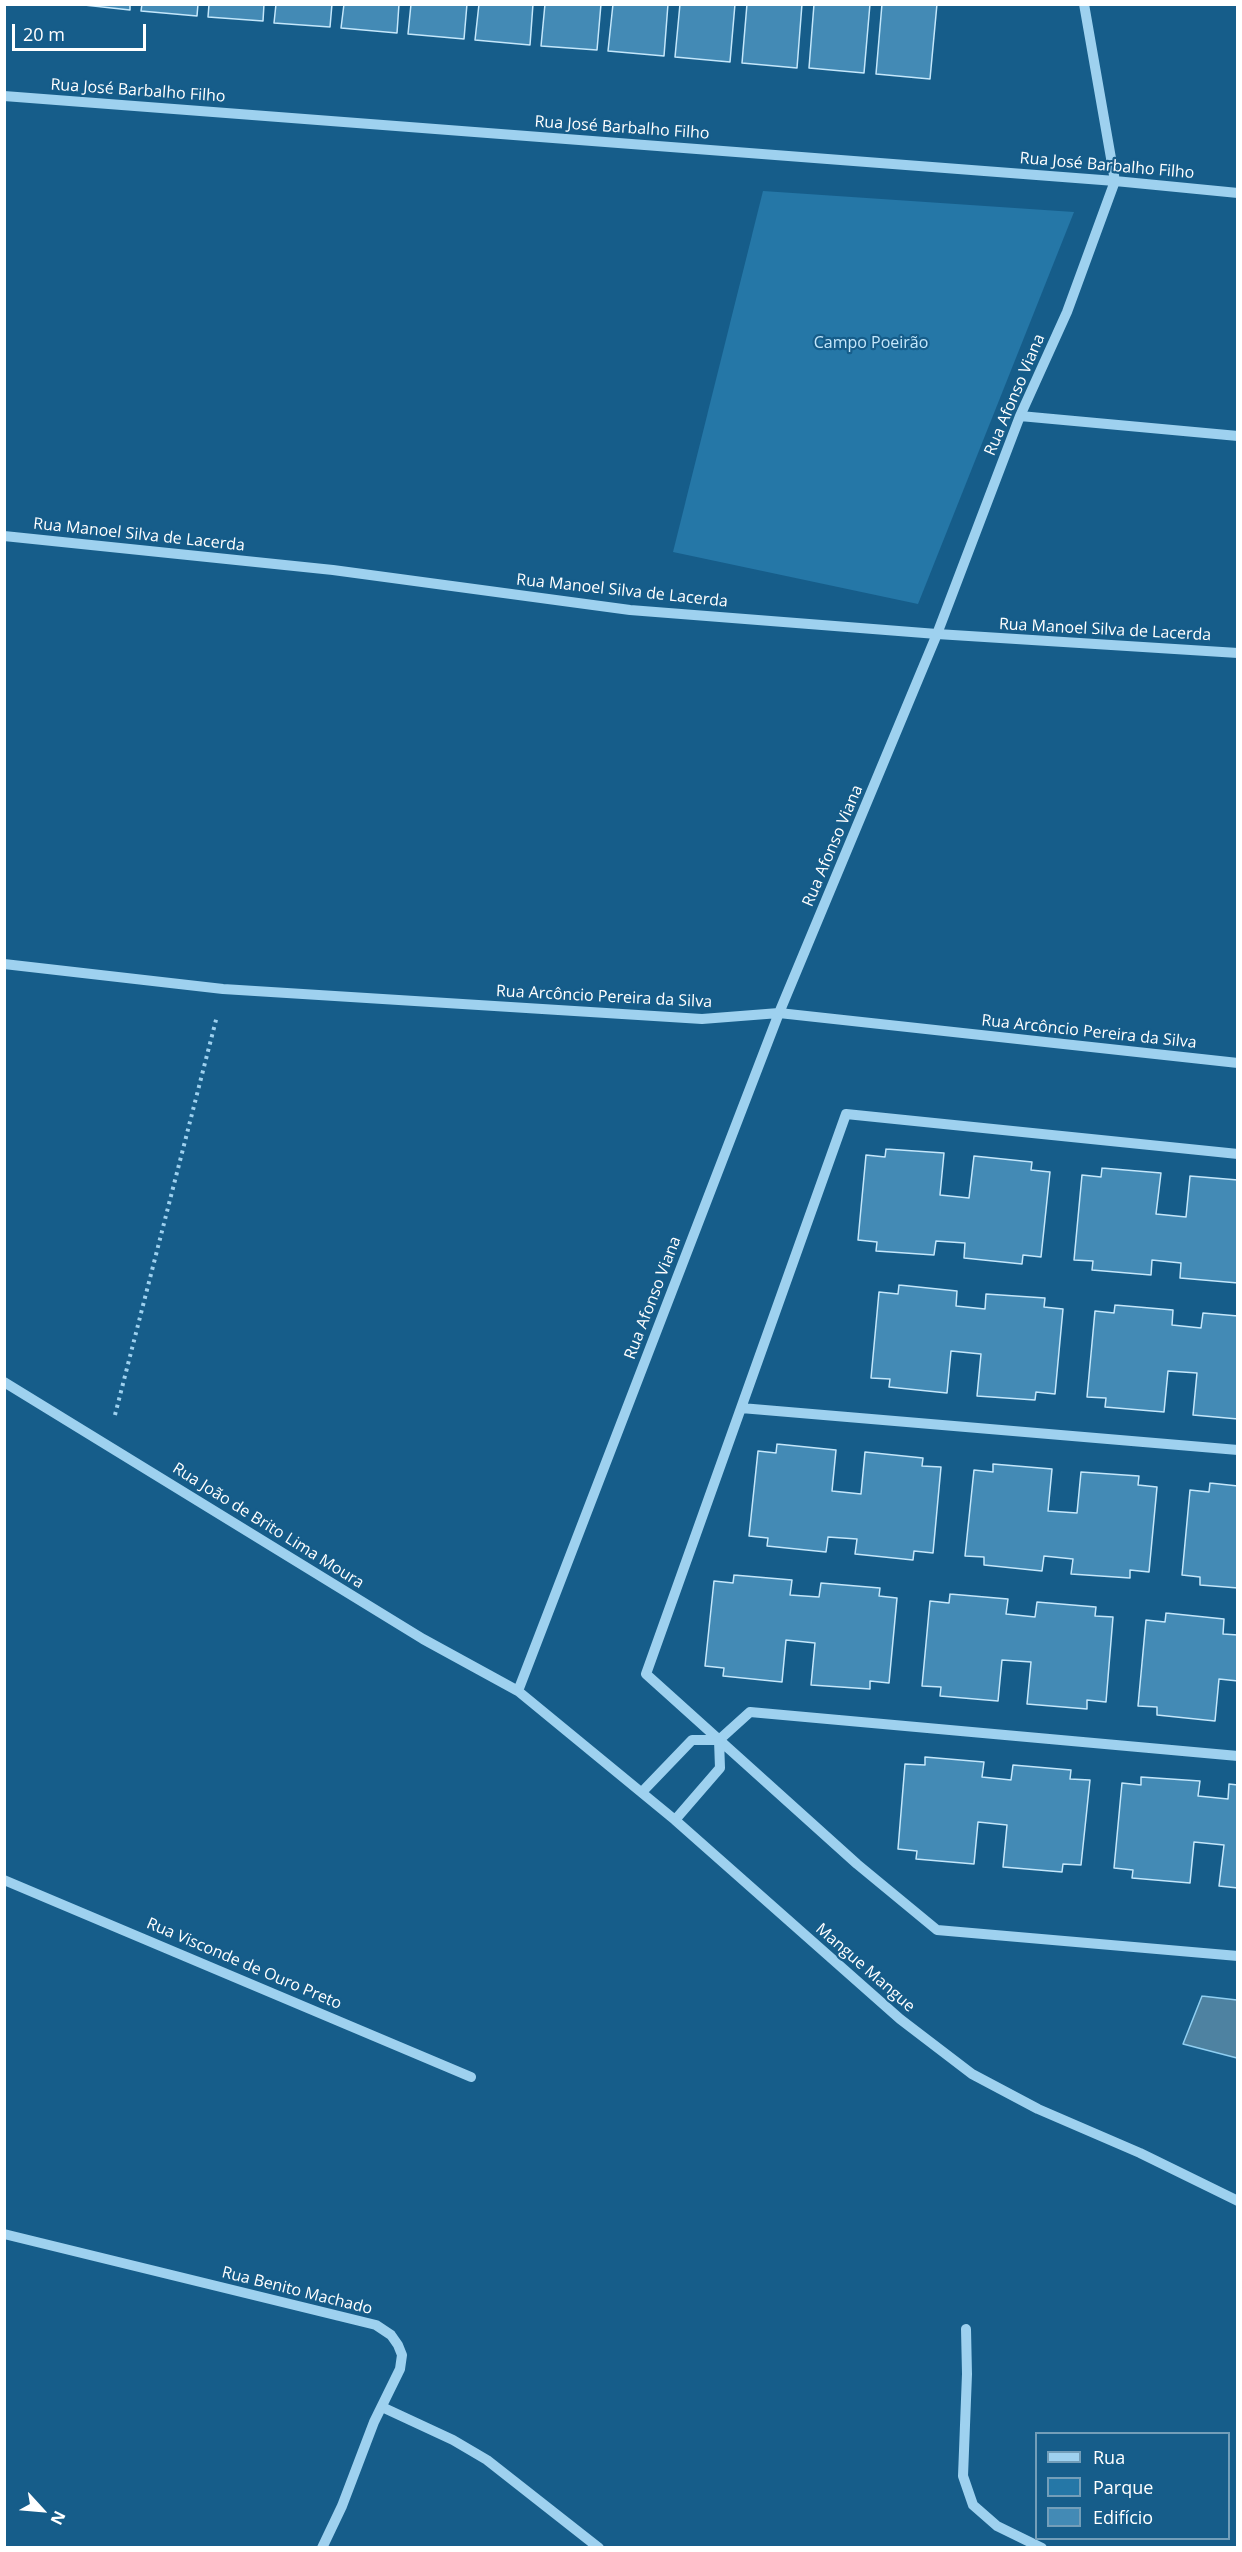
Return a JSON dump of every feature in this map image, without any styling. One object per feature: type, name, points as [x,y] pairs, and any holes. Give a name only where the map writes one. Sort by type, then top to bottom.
[{"type":"street","points":[[1084,4],[1115,181]]},
{"type":"street","name":"Rua José Barbalho Filho","points":[[4,96],[1115,181],[1238,193]]},
{"type":"street","name":"Rua Afonso Viana","points":[[518,1691],[779,1013],[937,634],[1020,416],[1067,312],[1115,181]]},
{"type":"street","points":[[1020,416],[1238,436]]},
{"type":"street","name":"Rua Manoel Silva de Lacerda","points":[[4,536],[333,570],[630,610],[937,634],[1238,653]]},
{"type":"street","name":"Rua Arcôncio Pereira da Silva","points":[[4,964],[223,989],[702,1019],[779,1013],[1238,1063]]},
{"type":"street","points":[[1238,1154],[846,1114],[646,1674],[857,1864],[937,1930],[1238,1956]]},
{"type":"street","name":"Rua João de Brito Lima Moura","points":[[4,1382],[423,1640],[518,1691]]},
{"type":"street","points":[[741,1408],[1238,1450]]},
{"type":"street","name":"Mangue Mangue","points":[[518,1691],[675,1820],[883,2004],[972,2074],[1038,2109],[1140,2153],[1238,2201]]},
{"type":"street","points":[[642,1792],[692,1740],[718,1740],[750,1712],[1238,1756]]},
{"type":"street","points":[[675,1820],[720,1768],[718,1740]]},
{"type":"street","name":"Rua Visconde de Ouro Preto","points":[[4,1880],[471,2077]]},
{"type":"street","name":"Rua Benito Machado","points":[[4,2234],[376,2325],[391,2335],[402,2355],[400,2369],[322,2547]]},
{"type":"street","points":[[966,2329],[968,2374],[963,2476],[973,2505],[997,2526],[1042,2547]]},
{"type":"street","points":[[382,2407],[453,2440],[486,2460],[599,2547]]},
{"type":"path","points":[[107,1444],[223,989]]},
{"type":"green space","name":"Campo Poeirão","points":[[763,191],[1074,212],[918,604],[673,552]]},
{"type":"shaded area","points":[[1202,1996],[1237,2000],[1237,2058],[1183,2044]]},
{"type":"building","points":[[75,4],[130,4],[130,10]]},
{"type":"building","points":[[142,4],[198,4],[197,16],[141,11]]},
{"type":"building","points":[[209,4],[264,4],[263,21],[208,17]]},
{"type":"building","points":[[276,4],[332,4],[330,27],[274,23]]},
{"type":"building","points":[[344,4],[399,4],[397,33],[341,28]]},
{"type":"building","points":[[411,4],[467,4],[464,39],[408,34]]},
{"type":"building","points":[[479,4],[533,4],[530,45],[475,40]]},
{"type":"building","points":[[545,4],[601,4],[597,50],[541,46]]},
{"type":"building","points":[[613,4],[668,4],[664,56],[608,51]]},
{"type":"building","points":[[680,4],[735,4],[730,62],[675,57]]},
{"type":"building","points":[[747,4],[802,4],[797,68],[742,63]]},
{"type":"building","points":[[814,4],[870,4],[864,73],[809,68]]},
{"type":"building","points":[[882,4],[937,4],[930,79],[876,74]]},
{"type":"building","points":[[886,1149],[944,1153],[940,1195],[969,1198],[974,1156],[1032,1162],[1031,1170],[1050,1172],[1041,1257],[1023,1255],[1022,1264],[964,1258],[965,1243],[936,1241],[934,1255],[876,1251],[877,1242],[858,1240],[866,1155],[885,1157]]},
{"type":"building","points":[[1102,1168],[1161,1173],[1156,1214],[1186,1217],[1190,1176],[1238,1180],[1238,1283],[1180,1278],[1181,1263],[1152,1260],[1151,1275],[1092,1270],[1093,1261],[1074,1260],[1082,1175],[1101,1177]]},
{"type":"building","points":[[899,1285],[957,1291],[956,1306],[985,1309],[986,1294],[1045,1298],[1044,1307],[1063,1309],[1055,1394],[1036,1392],[1035,1400],[977,1396],[981,1354],[951,1351],[947,1393],[889,1387],[890,1379],[871,1378],[879,1292],[898,1294]]},
{"type":"building","points":[[1115,1305],[1173,1310],[1172,1325],[1201,1328],[1203,1313],[1238,1316],[1238,1419],[1193,1415],[1197,1373],[1168,1371],[1164,1412],[1105,1407],[1106,1398],[1087,1397],[1095,1311],[1114,1313]]},
{"type":"building","points":[[777,1444],[836,1450],[832,1491],[861,1494],[865,1452],[923,1458],[922,1466],[941,1467],[933,1553],[914,1551],[913,1560],[855,1554],[857,1539],[828,1537],[826,1552],[767,1546],[768,1538],[749,1536],[758,1451],[776,1453]]},
{"type":"building","points":[[993,1464],[1052,1469],[1048,1511],[1077,1513],[1081,1472],[1139,1476],[1138,1485],[1157,1487],[1149,1572],[1130,1570],[1130,1578],[1071,1574],[1073,1559],[1044,1556],[1042,1571],[984,1565],[984,1557],[965,1556],[974,1470],[993,1472]]},
{"type":"building","points":[[1210,1483],[1238,1486],[1238,1588],[1200,1585],[1200,1577],[1182,1575],[1190,1490],[1209,1492]]},
{"type":"building","points":[[734,1575],[792,1580],[790,1595],[819,1597],[821,1583],[880,1588],[879,1596],[897,1598],[889,1683],[870,1681],[870,1689],[811,1685],[815,1643],[786,1640],[782,1682],[723,1676],[724,1668],[705,1666],[714,1581],[733,1583]]},
{"type":"building","points":[[950,1594],[1008,1599],[1006,1614],[1035,1617],[1037,1602],[1096,1607],[1095,1616],[1113,1617],[1106,1702],[1087,1700],[1087,1709],[1027,1704],[1031,1662],[1002,1660],[998,1701],[940,1696],[941,1687],[922,1686],[930,1601],[949,1603]]},
{"type":"building","points":[[1166,1613],[1224,1619],[1223,1634],[1238,1635],[1238,1681],[1219,1679],[1215,1721],[1157,1715],[1157,1707],[1138,1706],[1146,1620],[1165,1622]]},
{"type":"building","points":[[925,1757],[984,1762],[982,1777],[1011,1780],[1013,1765],[1071,1770],[1070,1779],[1090,1780],[1081,1865],[1063,1864],[1062,1872],[1003,1867],[1007,1825],[978,1822],[974,1864],[916,1859],[917,1851],[898,1849],[905,1764],[925,1765]]},
{"type":"building","points":[[1141,1777],[1200,1781],[1198,1796],[1228,1799],[1229,1784],[1238,1785],[1238,1888],[1219,1886],[1224,1845],[1194,1842],[1190,1883],[1132,1878],[1133,1870],[1114,1868],[1122,1783],[1141,1785]]}]
